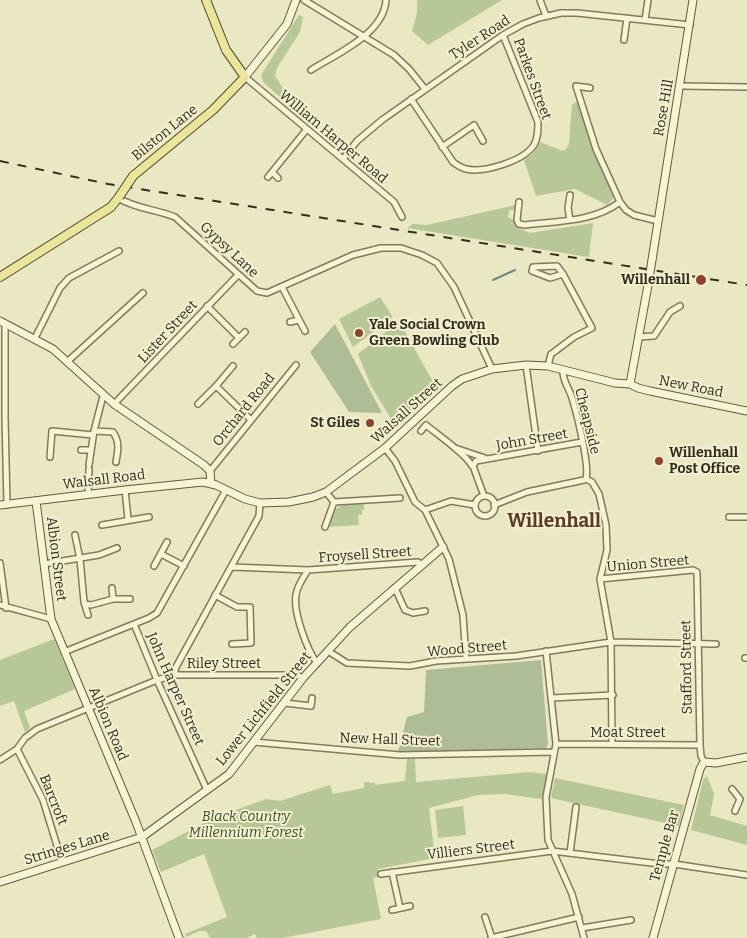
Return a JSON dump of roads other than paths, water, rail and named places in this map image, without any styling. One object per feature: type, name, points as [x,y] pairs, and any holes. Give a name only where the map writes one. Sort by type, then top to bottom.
[{"type":"main road","points":[[206,0],[226,50],[245,77]]},
{"type":"main road","name":"Bilston Lane","points":[[0,277],[111,207],[133,176],[213,110],[245,77],[287,24],[296,0]]},
{"type":"main road","name":"Rose Hill","points":[[630,384],[681,86],[693,0]]},
{"type":"main road","points":[[3,323],[54,349],[103,396],[210,470],[211,484]]},
{"type":"main road","name":"Walsall Street","points":[[211,484],[245,499],[260,503],[296,501],[326,492],[385,448],[452,386],[469,376],[492,369],[526,365],[548,366],[615,383],[630,384]]},
{"type":"main road","name":"New Road","points":[[630,384],[650,392],[747,411]]},
{"type":"main road","name":"Walsall Road","points":[[4,505],[191,483],[211,484]]},
{"type":"main road","name":"Albion Street","points":[[36,501],[51,619]]},
{"type":"main road","name":"Lower Lichfield Street","points":[[142,838],[229,774],[303,678],[350,627],[443,547]]},
{"type":"main road","name":"Albion Road","points":[[51,619],[142,838],[179,938]]},
{"type":"main road","points":[[704,762],[716,763],[747,757]]},
{"type":"main road","name":"Temple Bar","points":[[653,938],[685,828],[695,784],[704,762]]},
{"type":"main road","name":"Stringes Lane","points":[[0,882],[142,838]]},
{"type":"street","points":[[304,0],[365,36],[399,59],[425,89]]},
{"type":"street","points":[[311,70],[365,36],[376,25],[382,15],[386,0]]},
{"type":"street","points":[[540,0],[546,16]]},
{"type":"street","points":[[645,20],[648,0]]},
{"type":"street","name":"Tyler Road","points":[[343,159],[357,141],[369,130],[425,89],[522,24],[546,16],[577,13],[690,25]]},
{"type":"street","points":[[624,40],[628,18]]},
{"type":"street","name":"Parkes Street","points":[[411,99],[453,162],[467,169],[502,166],[525,153],[534,145],[538,132],[538,122],[503,35]]},
{"type":"street","name":"William Harper Road","points":[[245,77],[394,202],[402,217]]},
{"type":"street","points":[[590,88],[576,86],[596,149],[620,202],[626,210],[634,215],[658,221]]},
{"type":"street","points":[[681,86],[747,87]]},
{"type":"street","points":[[442,147],[474,125],[483,140]]},
{"type":"street","points":[[278,178],[270,174],[307,129]]},
{"type":"street","points":[[570,195],[568,208],[570,220]]},
{"type":"street","name":"Gypsy Lane","points":[[119,198],[130,206],[175,217],[257,291],[267,293],[353,255],[381,248],[401,248],[422,255],[437,263],[454,287],[492,369]]},
{"type":"street","points":[[519,202],[517,216],[520,224],[525,225],[595,216],[610,210],[620,202]]},
{"type":"street","points":[[35,338],[60,288],[69,278],[119,251]]},
{"type":"street","points":[[548,366],[551,354],[574,337],[592,328],[563,274],[557,266],[533,267],[532,271],[550,278],[563,274]]},
{"type":"street","name":"Lister Street","points":[[114,404],[238,274]]},
{"type":"street","points":[[282,287],[306,331]]},
{"type":"street","points":[[68,361],[143,293]]},
{"type":"street","points":[[207,306],[239,338]]},
{"type":"street","points":[[638,337],[654,336],[670,312],[680,306]]},
{"type":"street","points":[[290,322],[299,320]]},
{"type":"street","points":[[3,323],[4,505]]},
{"type":"street","points":[[233,344],[246,332]]},
{"type":"street","name":"Orchard Road","points":[[210,470],[296,364]]},
{"type":"street","points":[[526,365],[538,451]]},
{"type":"street","points":[[198,404],[233,366]]},
{"type":"street","name":"Cheapside","points":[[563,370],[563,378],[577,414],[587,474],[586,478]]},
{"type":"street","points":[[216,386],[251,420]]},
{"type":"street","points":[[88,494],[90,450],[103,396]]},
{"type":"street","points":[[421,431],[428,423],[454,448],[468,458],[473,466],[484,496]]},
{"type":"street","points":[[50,457],[52,431],[113,432],[118,439],[119,446],[116,462]]},
{"type":"street","name":"John Street","points":[[486,458],[538,451],[582,442]]},
{"type":"street","points":[[385,448],[398,467],[415,502],[425,510],[449,559],[463,615],[466,659]]},
{"type":"street","points":[[454,448],[486,458]]},
{"type":"street","points":[[81,450],[90,450]]},
{"type":"street","points":[[473,466],[474,462],[486,458]]},
{"type":"street","points":[[494,505],[527,492],[586,478],[595,486],[604,513],[607,550],[600,579],[611,642],[612,744]]},
{"type":"street","points":[[125,490],[128,519]]},
{"type":"street","points":[[64,652],[149,618],[157,613],[226,490]]},
{"type":"street","points":[[326,492],[334,502]]},
{"type":"street","points":[[484,496],[492,499],[494,505],[491,514],[485,516],[478,514],[475,505],[477,499],[484,496]]},
{"type":"street","points":[[334,502],[400,498]]},
{"type":"street","points":[[425,510],[451,501],[475,505]]},
{"type":"street","points":[[325,527],[334,502]]},
{"type":"street","points":[[174,675],[176,667],[259,516],[260,503]]},
{"type":"street","points":[[102,525],[119,523],[128,519],[149,517]]},
{"type":"street","points":[[730,517],[747,517]]},
{"type":"street","points":[[75,535],[80,559],[84,602],[88,615]]},
{"type":"street","points":[[154,566],[167,542]]},
{"type":"street","points":[[44,564],[99,555],[117,548]]},
{"type":"street","points":[[161,554],[184,566]]},
{"type":"street","name":"Froysell Street","points":[[232,568],[308,570],[418,562],[422,564]]},
{"type":"street","points":[[0,563],[6,608]]},
{"type":"street","points":[[308,570],[300,583],[296,596],[296,606],[302,635],[317,663]]},
{"type":"street","name":"Union Street","points":[[600,579],[693,570],[698,572]]},
{"type":"street","name":"Stafford Street","points":[[698,572],[700,745],[704,762]]},
{"type":"street","points":[[112,588],[113,599]]},
{"type":"street","points":[[395,588],[405,610],[413,613],[425,611]]},
{"type":"street","points":[[215,595],[237,607],[250,607],[251,643],[232,644]]},
{"type":"street","points":[[85,604],[91,605],[113,599],[130,599]]},
{"type":"street","points":[[0,605],[51,619]]},
{"type":"street","name":"John Harper Street","points":[[134,624],[207,790]]},
{"type":"street","name":"Wood Street","points":[[328,651],[342,662],[352,664],[410,666],[436,661],[516,656],[611,642],[716,644]]},
{"type":"street","points":[[546,651],[556,744],[546,797],[546,828],[552,851],[567,880],[584,938]]},
{"type":"street","name":"Riley Street","points":[[0,760],[17,749],[32,732],[174,675],[296,675],[303,678]]},
{"type":"street","points":[[551,698],[612,694]]},
{"type":"street","points":[[285,703],[311,706],[312,698]]},
{"type":"street","name":"New Hall Street","points":[[254,742],[400,755],[554,752]]},
{"type":"street","name":"Moat Street","points":[[556,744],[700,745]]},
{"type":"street","name":"Barcroft","points":[[17,749],[44,800],[62,862]]},
{"type":"street","points":[[732,789],[740,799],[747,800]]},
{"type":"street","points":[[735,810],[740,799]]},
{"type":"street","points":[[570,853],[576,807]]},
{"type":"street","name":"Villiers Street","points":[[381,874],[552,851],[674,864],[747,875]]},
{"type":"street","points":[[392,872],[400,908]]},
{"type":"street","points":[[392,910],[410,906]]},
{"type":"street","points":[[486,917],[491,938],[510,936],[579,917]]},
{"type":"street","points":[[582,928],[631,920]]},
{"type":"waterway","points":[[493,280],[515,270]]},
{"type":"railway","points":[[0,161],[108,184],[747,285]]},
{"type":"place","name":"Willenhall","points":[[701,280]]},
{"type":"place","name":"Yale Social Crown Green Bowling Club","points":[[359,333]]},
{"type":"place","name":"St Giles","points":[[370,423]]},
{"type":"place","name":"Willenhall Post Office","points":[[659,461]]},
{"type":"district","name":"Willenhall","points":[[554,522]]},
{"type":"park label","name":"Black Country Millennium Forest","points":[[246,826]]}]
